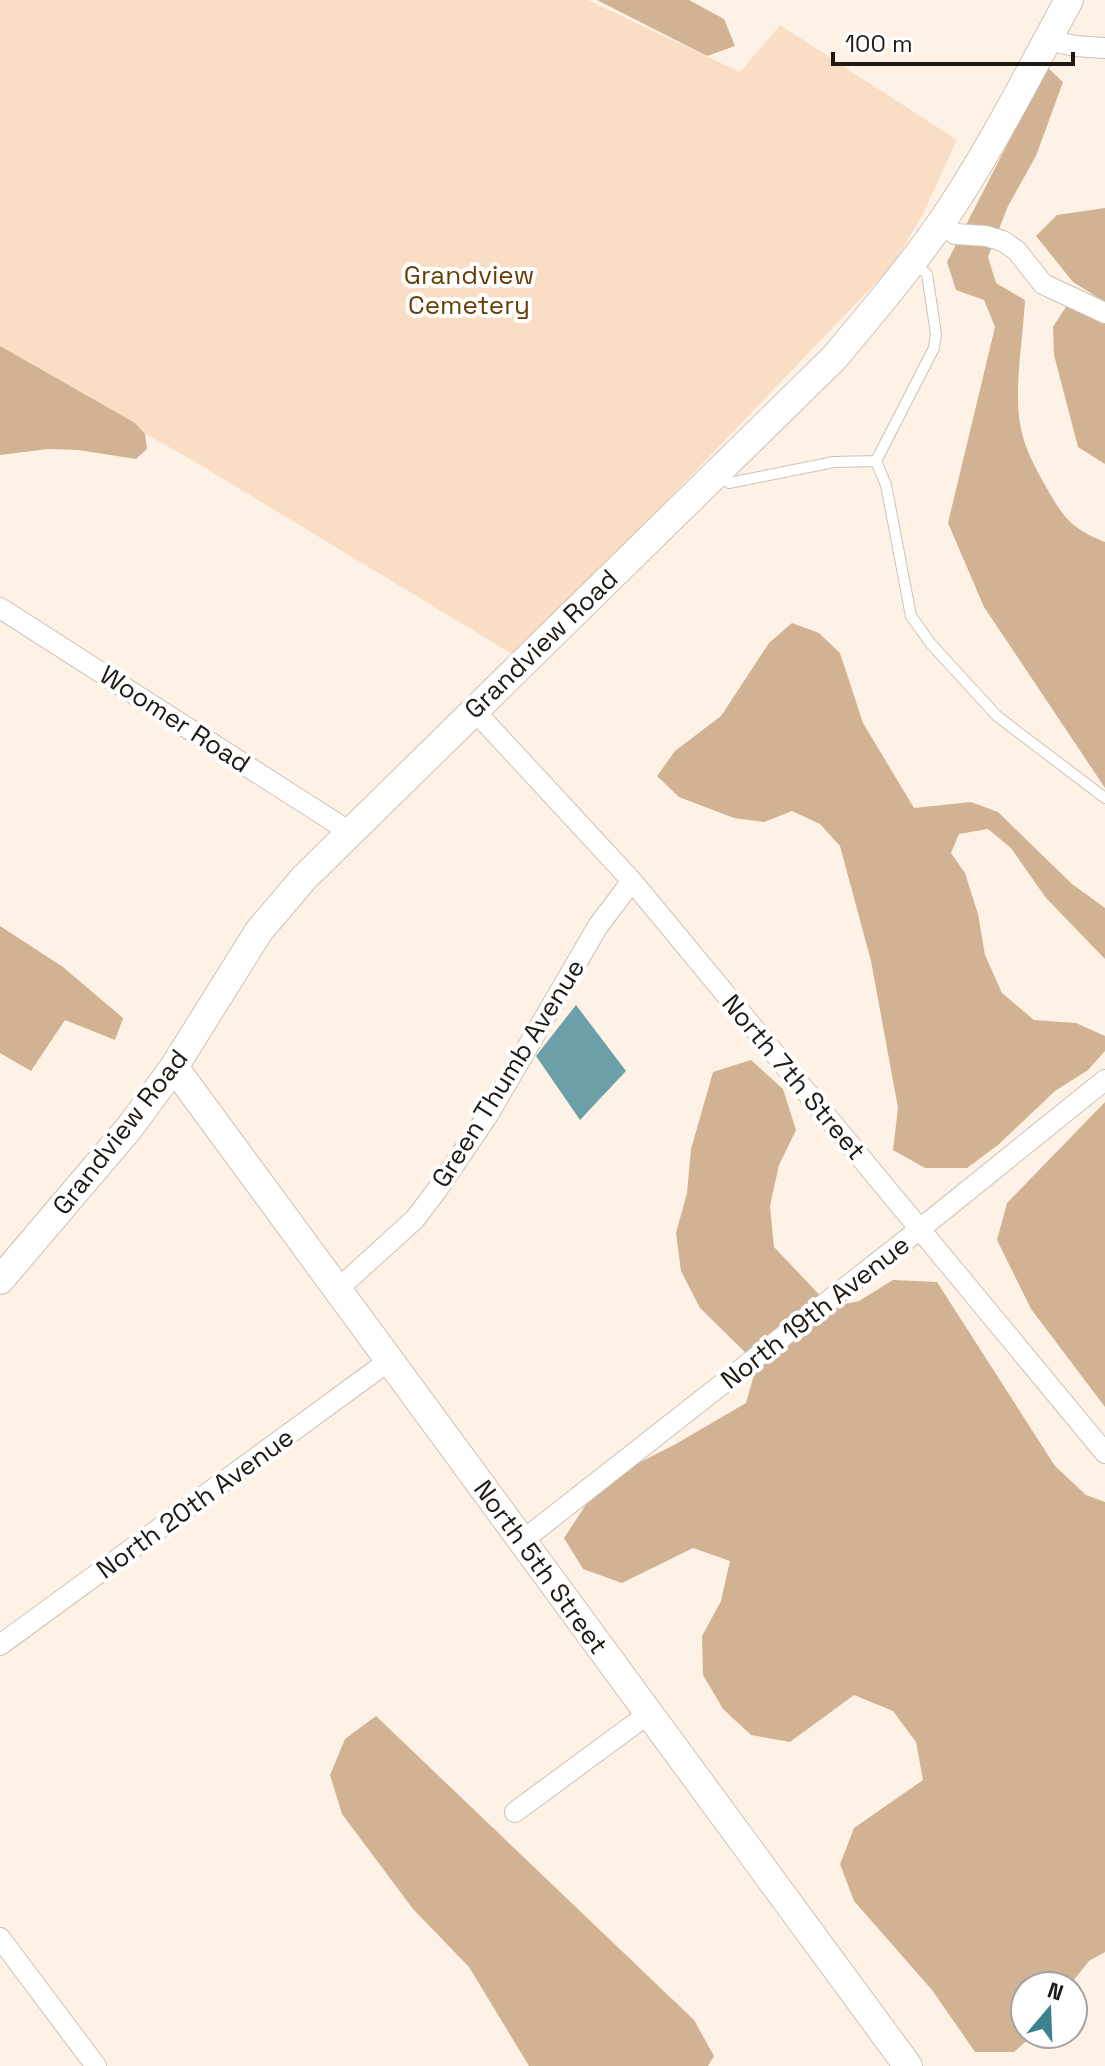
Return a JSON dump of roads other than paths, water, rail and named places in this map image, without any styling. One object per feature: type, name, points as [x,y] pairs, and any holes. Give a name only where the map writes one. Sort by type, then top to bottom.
[{"type":"main road","name":"Grandview Road","points":[[0,1280],[105,1158],[174,1067],[259,931],[304,878],[834,358],[942,221],[1069,0]]},
{"type":"main road","name":"North 5th Street","points":[[174,1067],[908,2066]]},
{"type":"street","points":[[1047,40],[1105,48]]},
{"type":"street","points":[[942,221],[955,234],[986,236],[1003,241],[1017,251],[1043,284],[1105,313]]},
{"type":"street","name":"Woomer Road","points":[[0,608],[350,832]]},
{"type":"street","name":"North 7th Street","points":[[473,709],[632,881],[1105,1453]]},
{"type":"street","name":"Green Thumb Avenue","points":[[338,1289],[415,1219],[437,1190],[495,1104],[598,926],[632,881]]},
{"type":"street","name":"North 19th Avenue","points":[[522,1541],[1105,1080]]},
{"type":"street","name":"North 20th Avenue","points":[[0,1645],[390,1360]]},
{"type":"street","points":[[515,1812],[648,1714]]},
{"type":"street","points":[[0,1938],[96,2066]]},
{"type":"lane","points":[[912,262],[927,274],[936,334],[934,348],[876,461],[886,485],[911,616],[931,644],[997,716],[1105,798]]},
{"type":"lane","points":[[717,473],[729,483],[834,462],[876,461]]},
{"type":"water","points":[[576,1005],[626,1071],[580,1120],[536,1056]]},
{"type":"park label","name":"Grandview Cemetery","points":[[469,290]]}]
